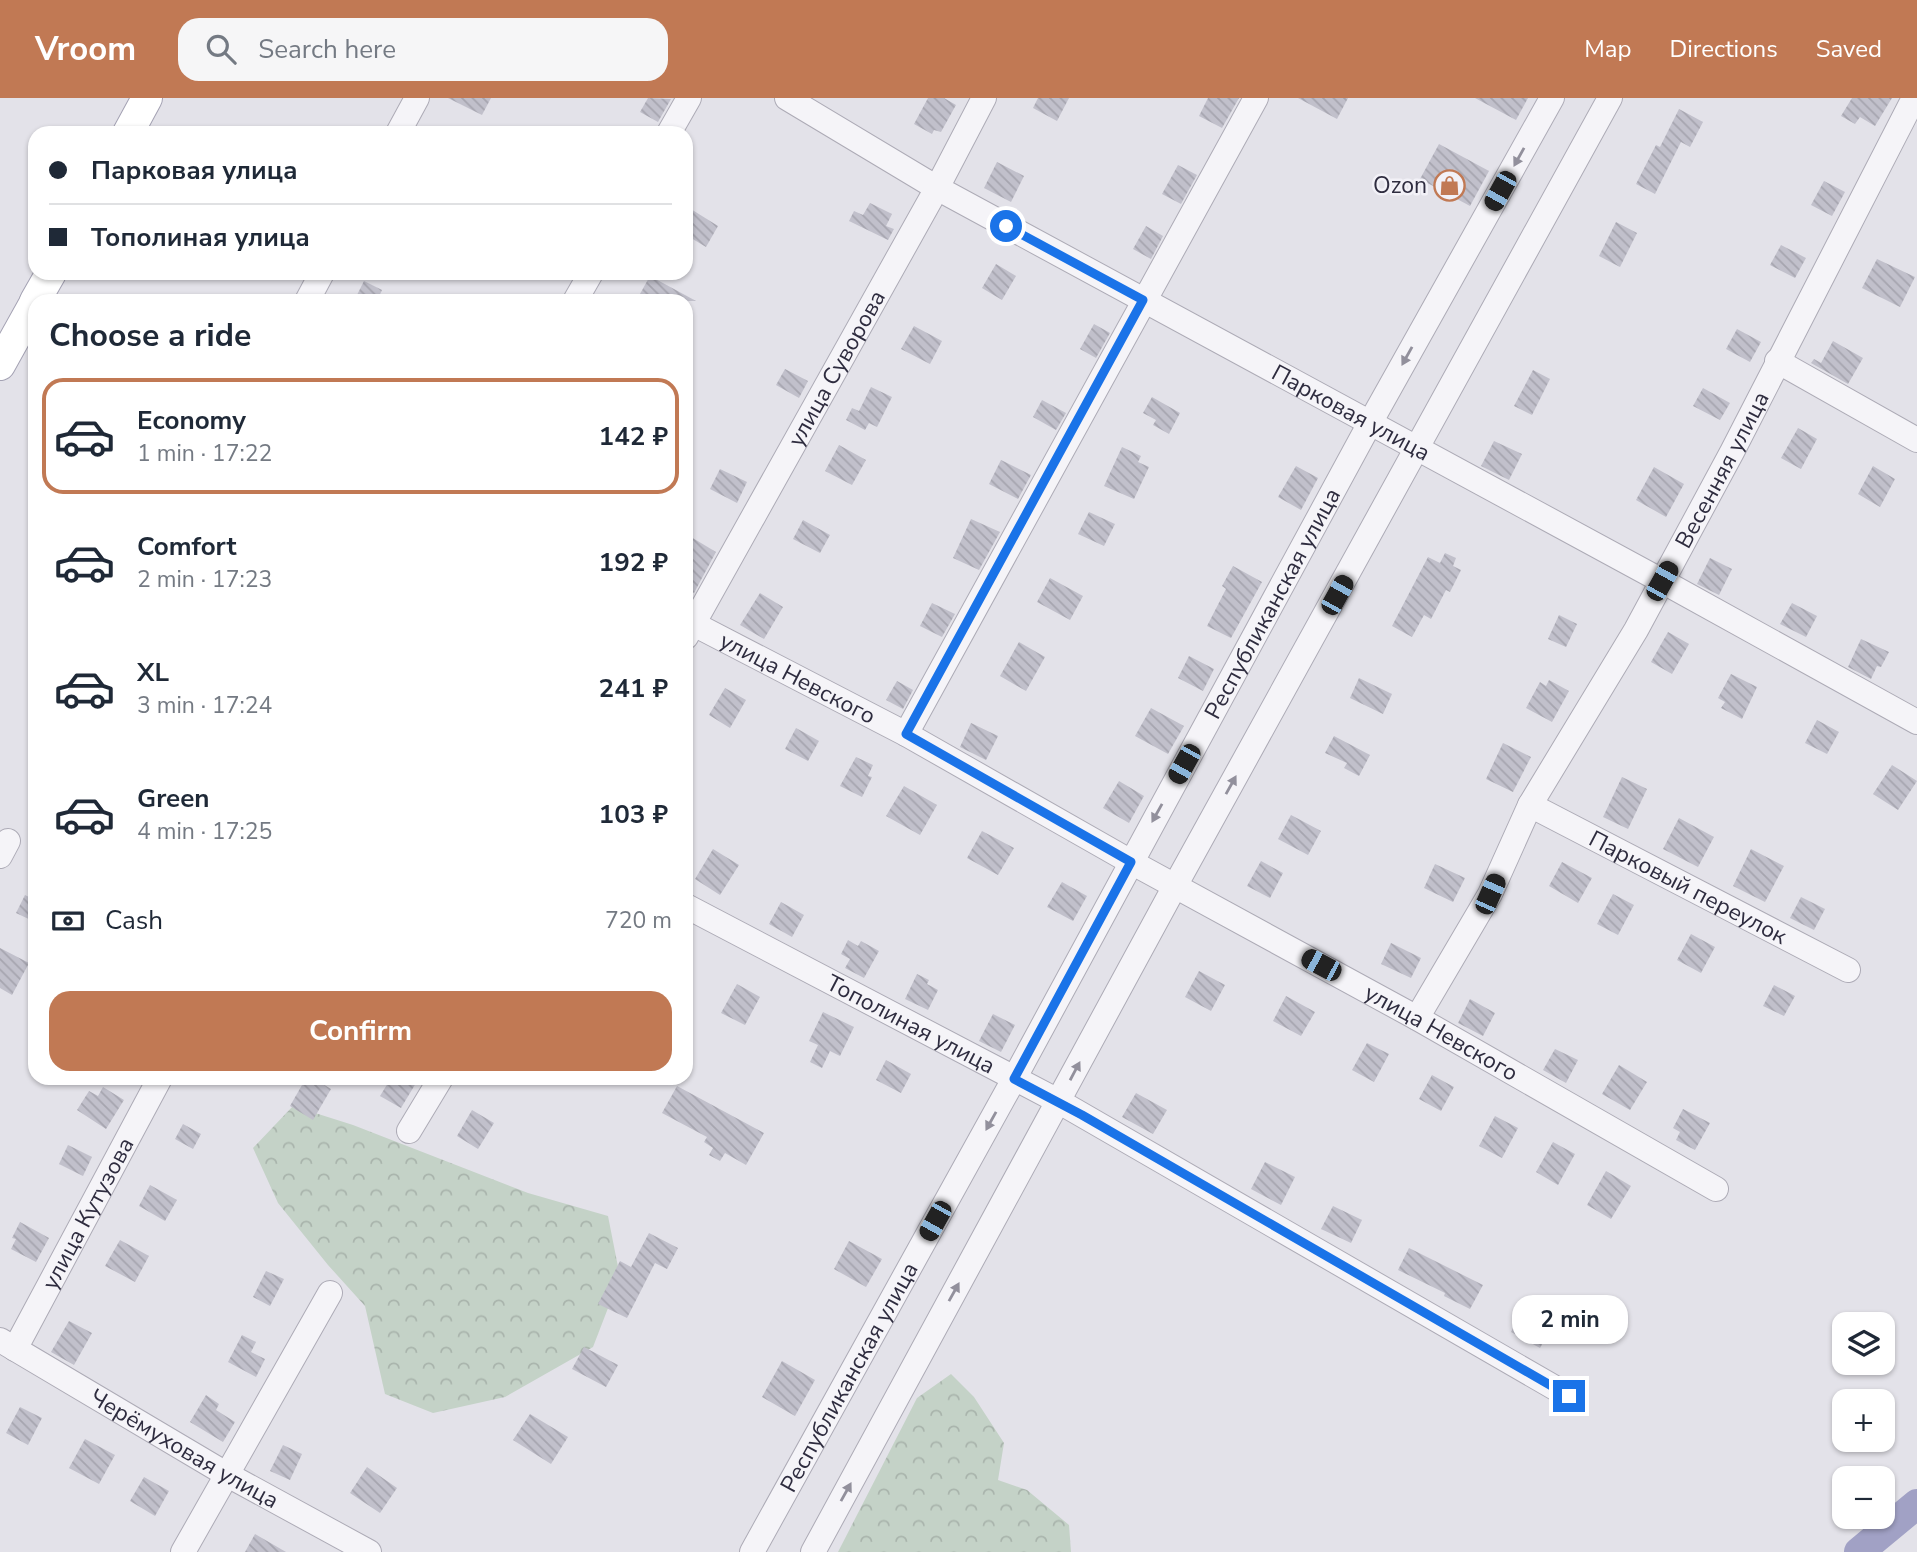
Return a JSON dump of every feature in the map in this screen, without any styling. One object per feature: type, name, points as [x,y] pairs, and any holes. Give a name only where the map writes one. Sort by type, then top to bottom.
[{"type":"main road","points":[[132,126],[147,98]]},
{"type":"main road","points":[[0,365],[28,314]]},
{"type":"street","points":[[402,126],[417,98]]},
{"type":"street","points":[[673,126],[689,98]]},
{"type":"street","name":"Парковая улица","points":[[787,98],[937,188],[1917,722]]},
{"type":"street","name":"улица Суворова","points":[[693,618],[937,188],[984,98]]},
{"type":"street","points":[[906,734],[1256,98]]},
{"type":"street","name":"Республиканская улица","points":[[752,1552],[1014,1079],[1370,423],[1552,98]]},
{"type":"street","points":[[813,1552],[1175,886],[1611,98]]},
{"type":"street","name":"Весенняя улица","points":[[1417,1018],[1490,894],[1530,806],[1636,630],[1732,452],[1914,98]]},
{"type":"street","points":[[1777,361],[1917,440]]},
{"type":"street","name":"улица Невского","points":[[693,629],[906,734],[1131,862],[1417,1018],[1716,1189]]},
{"type":"street","name":"Парковый переулок","points":[[1530,806],[1848,970]]},
{"type":"street","name":"Тополиная улица","points":[[693,910],[1058,1101],[1569,1396]]},
{"type":"street","name":"улица Кутузова","points":[[7,1345],[156,1085]]},
{"type":"street","points":[[409,1131],[437,1085]]},
{"type":"street","points":[[184,1552],[330,1293]]},
{"type":"street","name":"Черёмуховая улица","points":[[7,1345],[226,1474],[369,1552]]},
{"type":"green space","points":[[293,1106],[353,1125],[528,1193],[608,1216],[620,1277],[593,1347],[505,1397],[433,1413],[385,1394],[365,1306],[278,1203],[253,1148]]},
{"type":"green space","points":[[951,1374],[974,1397],[1004,1443],[998,1480],[1027,1490],[1069,1525],[1071,1552],[838,1552],[917,1398]]},
{"type":"building","points":[[448,98],[491,98],[482,115]]},
{"type":"building","points":[[648,98],[671,99],[658,122],[640,112]]},
{"type":"building","points":[[928,98],[944,98],[956,105],[941,132],[934,130],[932,134],[914,124]]},
{"type":"building","points":[[1038,98],[1069,98],[1057,121],[1033,108]]},
{"type":"building","points":[[1208,98],[1239,98],[1222,128],[1199,116]]},
{"type":"building","points":[[1298,98],[1348,98],[1337,119]]},
{"type":"building","points":[[1475,98],[1528,98],[1516,120]]},
{"type":"building","points":[[1852,98],[1892,98],[1875,126],[1860,117],[1855,124],[1841,116]]},
{"type":"building","points":[[1679,109],[1703,122],[1690,147],[1681,142],[1655,194],[1636,184],[1656,145],[1660,147]]},
{"type":"building","points":[[1439,144],[1489,171],[1470,206],[1420,179]]},
{"type":"building","points":[[997,162],[1024,176],[1011,202],[984,188]]},
{"type":"building","points":[[1178,165],[1197,175],[1181,204],[1162,194]]},
{"type":"building","points":[[1824,181],[1845,192],[1832,216],[1811,205]]},
{"type":"building","points":[[870,203],[892,214],[886,226],[894,229],[888,240],[849,221],[854,211],[863,215]]},
{"type":"building","points":[[693,210],[718,226],[706,247],[693,239]]},
{"type":"building","points":[[1616,222],[1637,233],[1620,267],[1599,256]]},
{"type":"building","points":[[1146,226],[1163,236],[1151,259],[1133,249]]},
{"type":"building","points":[[1781,245],[1806,258],[1795,278],[1770,265]]},
{"type":"building","points":[[1877,259],[1915,277],[1900,307],[1862,288]]},
{"type":"building","points":[[996,264],[1016,276],[1002,300],[982,288]]},
{"type":"building","points":[[648,280],[657,280],[683,294],[640,294]]},
{"type":"building","points":[[364,281],[382,290],[380,294],[358,294]]},
{"type":"building","points":[[1094,324],[1110,333],[1096,358],[1080,349]]},
{"type":"building","points":[[914,326],[942,341],[930,364],[901,349]]},
{"type":"building","points":[[1737,329],[1761,342],[1750,362],[1726,349]]},
{"type":"building","points":[[1833,341],[1863,358],[1848,384],[1811,363],[1814,359],[1821,363]]},
{"type":"building","points":[[785,369],[808,381],[799,398],[776,385]]},
{"type":"building","points":[[1533,370],[1550,379],[1532,415],[1514,406]]},
{"type":"building","points":[[871,387],[892,397],[877,427],[869,423],[865,430],[846,420],[852,408],[859,411]]},
{"type":"building","points":[[1703,388],[1730,403],[1720,420],[1693,406]]},
{"type":"building","points":[[1152,397],[1180,413],[1169,434],[1153,425],[1156,420],[1143,413]]},
{"type":"building","points":[[1042,400],[1066,413],[1056,430],[1033,417]]},
{"type":"building","points":[[1798,428],[1817,439],[1801,469],[1781,458]]},
{"type":"building","points":[[1494,441],[1522,454],[1509,480],[1481,466]]},
{"type":"building","points":[[839,445],[866,460],[852,485],[825,471]]},
{"type":"building","points":[[1122,447],[1141,456],[1138,462],[1149,467],[1134,499],[1104,486]]},
{"type":"building","points":[[1001,460],[1031,475],[1018,499],[989,484]]},
{"type":"building","points":[[1296,466],[1318,478],[1301,510],[1278,497]]},
{"type":"building","points":[[1873,466],[1895,479],[1880,507],[1858,494]]},
{"type":"building","points":[[1654,467],[1684,484],[1666,517],[1636,500]]},
{"type":"building","points":[[720,469],[747,482],[737,503],[710,489]]},
{"type":"building","points":[[1089,512],[1115,524],[1104,546],[1078,534]]},
{"type":"building","points":[[971,519],[1000,532],[979,570],[953,558]]},
{"type":"building","points":[[803,520],[830,535],[820,553],[793,539]]},
{"type":"building","points":[[693,538],[716,552],[693,592]]},
{"type":"building","points":[[1445,553],[1456,558],[1453,566],[1461,570],[1450,592],[1446,590],[1431,619],[1424,615],[1412,637],[1392,626],[1428,557],[1440,563]]},
{"type":"building","points":[[1710,558],[1732,569],[1719,595],[1697,584]]},
{"type":"building","points":[[1233,566],[1262,582],[1231,638],[1207,626],[1226,589],[1222,586]]},
{"type":"building","points":[[1050,578],[1083,596],[1070,620],[1037,602]]},
{"type":"building","points":[[760,593],[783,607],[764,639],[740,625]]},
{"type":"building","points":[[932,603],[955,614],[942,637],[920,626]]},
{"type":"building","points":[[1792,603],[1817,616],[1806,637],[1780,624]]},
{"type":"building","points":[[1559,615],[1577,624],[1566,647],[1548,639]]},
{"type":"building","points":[[1668,632],[1689,644],[1672,674],[1651,662]]},
{"type":"building","points":[[1861,639],[1889,652],[1881,667],[1877,666],[1871,679],[1848,667]]},
{"type":"building","points":[[1019,642],[1045,657],[1026,691],[1000,676]]},
{"type":"building","points":[[1189,656],[1214,669],[1203,691],[1178,678]]},
{"type":"building","points":[[1731,674],[1757,687],[1742,719],[1721,708],[1725,702],[1718,698]]},
{"type":"building","points":[[1359,678],[1392,694],[1383,714],[1350,698]]},
{"type":"building","points":[[1549,680],[1569,691],[1552,722],[1526,708],[1540,682],[1546,686]]},
{"type":"building","points":[[897,681],[913,690],[903,709],[886,700]]},
{"type":"building","points":[[725,688],[746,700],[730,728],[709,715]]},
{"type":"building","points":[[1151,708],[1184,726],[1168,754],[1135,736]]},
{"type":"building","points":[[1817,720],[1839,732],[1827,754],[1805,743]]},
{"type":"building","points":[[971,723],[998,736],[986,760],[960,747]]},
{"type":"building","points":[[796,728],[819,741],[808,761],[785,749]]},
{"type":"building","points":[[1334,736],[1370,755],[1359,776],[1344,768],[1347,763],[1325,753]]},
{"type":"building","points":[[1503,743],[1531,757],[1513,792],[1486,779]]},
{"type":"building","points":[[856,757],[873,765],[868,776],[872,777],[862,797],[840,786]]},
{"type":"building","points":[[1892,765],[1917,781],[1898,810],[1873,794]]},
{"type":"building","points":[[1622,777],[1647,789],[1628,829],[1603,817]]},
{"type":"building","points":[[1119,781],[1144,796],[1129,823],[1103,808]]},
{"type":"building","points":[[904,786],[937,805],[920,835],[886,816]]},
{"type":"building","points":[[1291,815],[1321,831],[1308,855],[1278,839]]},
{"type":"building","points":[[1679,818],[1714,837],[1698,867],[1663,849]]},
{"type":"building","points":[[982,831],[1014,848],[998,875],[967,858]]},
{"type":"building","points":[[713,849],[739,865],[720,895],[695,879]]},
{"type":"building","points":[[1751,849],[1784,866],[1765,902],[1733,886]]},
{"type":"building","points":[[1261,861],[1283,873],[1270,898],[1247,886]]},
{"type":"building","points":[[1562,862],[1592,878],[1578,903],[1549,886]]},
{"type":"building","points":[[1435,864],[1465,878],[1453,902],[1424,888]]},
{"type":"building","points":[[1062,882],[1087,896],[1073,921],[1047,907]]},
{"type":"building","points":[[1613,894],[1634,905],[1618,935],[1597,924]]},
{"type":"building","points":[[25,895],[28,896],[28,919],[16,913]]},
{"type":"building","points":[[1801,897],[1825,909],[1814,930],[1790,918]]},
{"type":"building","points":[[781,902],[804,915],[792,937],[769,924]]},
{"type":"building","points":[[1691,934],[1715,947],[1701,973],[1677,960]]},
{"type":"building","points":[[848,940],[858,946],[861,941],[879,951],[864,978],[845,968],[850,959],[841,954]]},
{"type":"building","points":[[1391,943],[1421,958],[1411,978],[1381,964]]},
{"type":"building","points":[[0,948],[28,965],[12,995],[0,988]]},
{"type":"building","points":[[1199,971],[1225,985],[1211,1011],[1185,997]]},
{"type":"building","points":[[917,974],[929,980],[927,984],[938,990],[928,1010],[905,999]]},
{"type":"building","points":[[737,984],[760,997],[745,1025],[721,1013]]},
{"type":"building","points":[[1774,985],[1795,996],[1784,1016],[1763,1006]]},
{"type":"building","points":[[1286,996],[1315,1012],[1301,1036],[1273,1021]]},
{"type":"building","points":[[1470,999],[1495,1013],[1483,1036],[1458,1023]]},
{"type":"building","points":[[823,1012],[854,1027],[840,1056],[830,1051],[822,1068],[810,1062],[818,1045],[809,1041]]},
{"type":"building","points":[[993,1014],[1015,1025],[1001,1052],[979,1041]]},
{"type":"building","points":[[1367,1043],[1389,1054],[1374,1082],[1352,1070]]},
{"type":"building","points":[[1555,1049],[1578,1060],[1566,1083],[1543,1070]]},
{"type":"building","points":[[886,1060],[911,1074],[901,1093],[876,1080]]},
{"type":"building","points":[[1619,1065],[1647,1082],[1630,1110],[1602,1094]]},
{"type":"building","points":[[1432,1075],[1454,1087],[1441,1111],[1419,1099]]},
{"type":"building","points":[[302,1085],[324,1085],[331,1089],[313,1120],[290,1106]]},
{"type":"building","points":[[387,1085],[415,1085],[401,1108],[380,1096]]},
{"type":"building","points":[[677,1086],[764,1133],[746,1165],[725,1153],[720,1161],[709,1155],[713,1148],[704,1142],[707,1137],[662,1113]]},
{"type":"building","points":[[103,1087],[124,1100],[106,1129],[77,1110],[89,1091],[98,1096]]},
{"type":"building","points":[[1136,1093],[1167,1110],[1153,1134],[1122,1117]]},
{"type":"building","points":[[1683,1109],[1710,1123],[1695,1150],[1676,1140],[1680,1132],[1673,1128]]},
{"type":"building","points":[[472,1110],[494,1123],[478,1149],[457,1136]]},
{"type":"building","points":[[1495,1116],[1518,1128],[1502,1158],[1479,1146]]},
{"type":"building","points":[[183,1124],[201,1134],[193,1149],[175,1139]]},
{"type":"building","points":[[1553,1142],[1575,1154],[1558,1185],[1536,1172]]},
{"type":"building","points":[[68,1145],[92,1157],[83,1176],[59,1164]]},
{"type":"building","points":[[1265,1162],[1295,1177],[1281,1205],[1251,1189]]},
{"type":"building","points":[[1606,1171],[1631,1186],[1611,1219],[1587,1205]]},
{"type":"building","points":[[150,1185],[177,1200],[165,1221],[139,1206]]},
{"type":"building","points":[[1333,1206],[1362,1220],[1351,1243],[1321,1229]]},
{"type":"building","points":[[20,1222],[49,1238],[36,1262],[11,1249],[16,1239],[12,1238]]},
{"type":"building","points":[[649,1233],[678,1248],[667,1269],[655,1263],[627,1318],[598,1304],[620,1261],[631,1267]]},
{"type":"building","points":[[120,1240],[149,1256],[135,1282],[105,1266]]},
{"type":"building","points":[[849,1241],[882,1259],[866,1287],[834,1269]]},
{"type":"building","points":[[1409,1248],[1483,1285],[1470,1309],[1444,1296],[1445,1293],[1398,1270]]},
{"type":"building","points":[[266,1271],[284,1279],[270,1306],[253,1297]]},
{"type":"building","points":[[1527,1302],[1556,1319],[1540,1348],[1511,1332]]},
{"type":"building","points":[[69,1321],[92,1333],[74,1365],[51,1352]]},
{"type":"building","points":[[242,1335],[256,1342],[251,1352],[265,1359],[256,1377],[228,1362]]},
{"type":"building","points":[[584,1347],[618,1365],[606,1387],[572,1369]]},
{"type":"building","points":[[782,1361],[815,1380],[795,1416],[762,1397]]},
{"type":"building","points":[[206,1395],[219,1404],[216,1410],[235,1422],[223,1442],[190,1422]]},
{"type":"building","points":[[20,1407],[42,1418],[28,1445],[6,1433]]},
{"type":"building","points":[[530,1414],[568,1437],[551,1464],[513,1440]]},
{"type":"building","points":[[85,1439],[115,1455],[99,1484],[69,1468]]},
{"type":"building","points":[[283,1445],[302,1454],[290,1480],[270,1471]]},
{"type":"building","points":[[367,1467],[397,1488],[380,1513],[350,1493]]},
{"type":"building","points":[[144,1477],[169,1491],[155,1516],[130,1501]]},
{"type":"building","points":[[255,1534],[286,1552],[245,1552]]},
{"type":"waterway","points":[[1859,1552],[1917,1504]]},
{"type":"place","name":"Ozon","points":[[1450,185]]},
{"type":"route","points":[[1006,226],[1143,300],[906,734],[1131,862],[1014,1079],[1058,1101],[1569,1396]]}]
